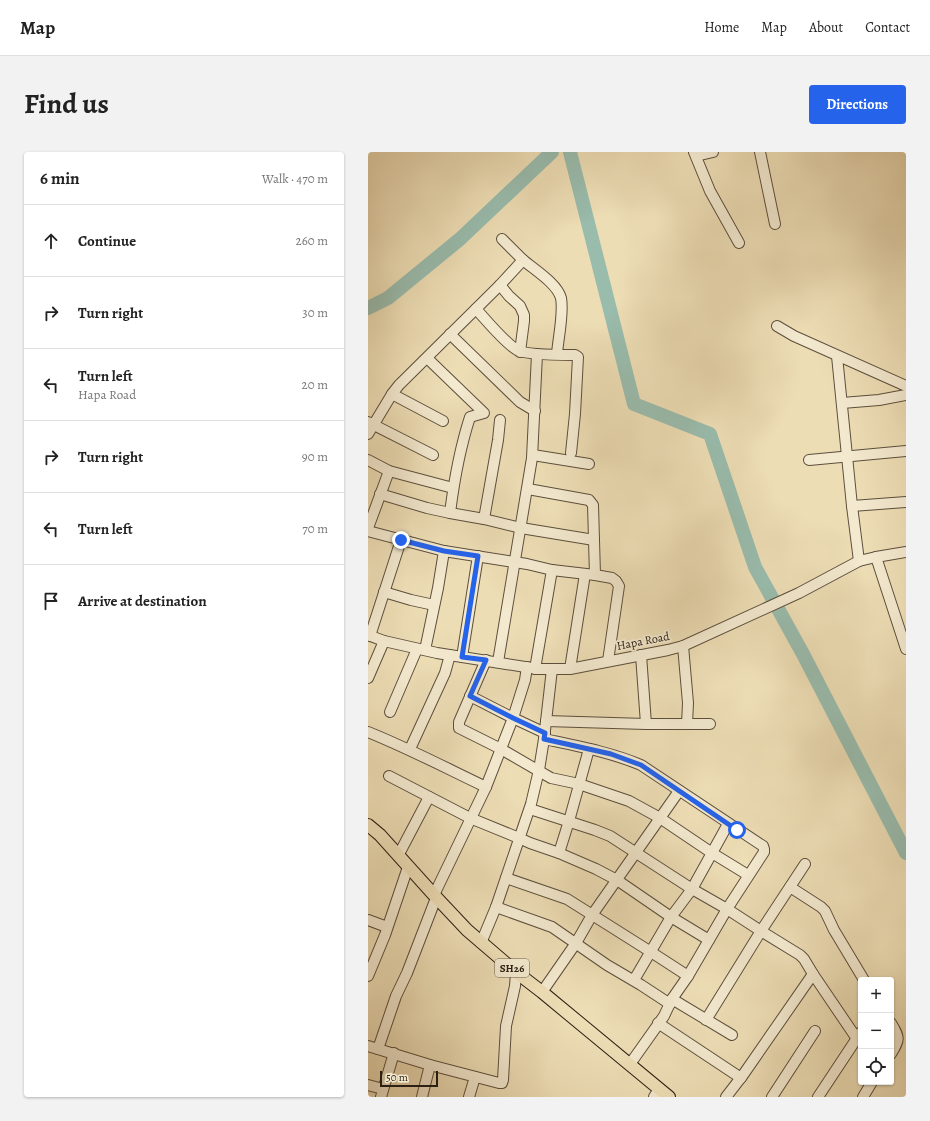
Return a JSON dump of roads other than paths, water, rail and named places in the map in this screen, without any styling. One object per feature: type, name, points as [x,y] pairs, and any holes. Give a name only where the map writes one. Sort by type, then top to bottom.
[{"type":"main road","name":"SH26","points":[[368,825],[380,835],[435,897],[481,943],[630,1064],[661,1094]]},
{"type":"street","points":[[713,152],[695,154],[710,191],[739,243]]},
{"type":"street","points":[[760,152],[774,224]]},
{"type":"street","points":[[502,239],[523,260],[554,286],[558,292],[561,299],[561,314],[556,354]]},
{"type":"street","points":[[368,434],[371,424],[399,385],[500,285],[523,260]]},
{"type":"street","points":[[500,285],[520,306],[524,315],[520,352]]},
{"type":"street","points":[[476,309],[507,342],[520,352],[575,355],[578,358],[571,453]]},
{"type":"street","points":[[777,326],[794,336],[906,386]]},
{"type":"street","points":[[450,334],[520,402],[535,411]]},
{"type":"street","points":[[498,662],[533,455],[537,354]]},
{"type":"street","points":[[837,356],[859,561]]},
{"type":"street","points":[[427,358],[484,413],[470,417],[453,488],[450,513]]},
{"type":"street","points":[[392,394],[443,420]]},
{"type":"street","points":[[842,403],[879,400],[906,395]]},
{"type":"street","points":[[484,519],[498,440],[500,420]]},
{"type":"street","points":[[371,424],[433,455]]},
{"type":"street","points":[[809,460],[906,451]]},
{"type":"street","points":[[533,455],[589,464]]},
{"type":"street","points":[[368,460],[389,471],[453,488]]},
{"type":"street","points":[[389,471],[368,530],[444,551],[527,564],[552,570],[590,574],[612,578],[616,581],[619,586],[608,661]]},
{"type":"street","points":[[528,489],[589,500],[593,505],[594,540],[590,574],[570,669]]},
{"type":"street","points":[[380,494],[450,513],[521,528],[594,540]]},
{"type":"street","points":[[852,506],[906,502]]},
{"type":"street","points":[[369,636],[401,540]]},
{"type":"street","points":[[390,712],[421,650],[438,588],[444,551]]},
{"type":"street","name":"Hapa Road","points":[[369,636],[421,650],[462,657],[531,668],[570,669],[683,646],[799,593],[859,561],[876,556],[906,552]]},
{"type":"street","points":[[462,657],[478,556]]},
{"type":"street","points":[[876,556],[906,649]]},
{"type":"street","points":[[378,1049],[396,996],[407,973],[435,897],[486,787],[513,718],[525,680],[531,668],[552,570]]},
{"type":"street","points":[[384,592],[410,600],[434,605]]},
{"type":"street","points":[[368,678],[384,641]]},
{"type":"street","points":[[683,646],[688,703],[687,724]]},
{"type":"street","points":[[410,749],[445,673],[450,655]]},
{"type":"street","points":[[641,655],[646,724]]},
{"type":"street","points":[[486,660],[459,722],[459,728],[501,749],[552,778],[579,784],[629,801],[660,818],[748,875]]},
{"type":"street","points":[[481,943],[496,907],[530,809],[539,770],[552,669]]},
{"type":"street","points":[[470,696],[544,736],[611,754],[641,765],[763,846],[764,852],[727,909],[664,1016],[630,1064]]},
{"type":"street","points":[[546,721],[710,724]]},
{"type":"street","points":[[368,732],[410,749],[445,768],[486,787]]},
{"type":"street","points":[[559,853],[590,749]]},
{"type":"street","points":[[389,776],[471,818],[520,838],[530,844],[559,853],[596,869],[617,880],[671,917],[709,940]]},
{"type":"street","points":[[542,992],[576,943],[592,915],[679,790]]},
{"type":"street","points":[[398,856],[429,797]]},
{"type":"street","points":[[530,809],[610,836],[692,889],[727,909],[803,957],[813,974],[858,1035]]},
{"type":"street","points":[[634,980],[652,952],[671,917],[692,889],[728,824]]},
{"type":"street","points":[[706,1020],[761,931],[805,864]]},
{"type":"street","points":[[368,976],[371,959],[387,927],[408,867]]},
{"type":"street","points":[[506,878],[567,899],[688,976]]},
{"type":"street","points":[[790,887],[825,910],[834,930],[862,977]]},
{"type":"street","points":[[496,907],[547,925],[607,965],[732,1035]]},
{"type":"street","points":[[368,920],[387,927]]},
{"type":"street","points":[[368,1046],[499,1084],[503,1082],[506,1026],[515,986],[516,972]]},
{"type":"street","points":[[726,1097],[741,1078],[813,974]]},
{"type":"street","points":[[658,1023],[741,1078]]},
{"type":"street","points":[[894,1028],[899,1039],[894,1049]]},
{"type":"street","points":[[772,1097],[815,1031]]},
{"type":"street","points":[[818,1097],[858,1037]]},
{"type":"street","points":[[368,1085],[382,1093],[394,1053]]},
{"type":"street","points":[[422,1097],[430,1065]]},
{"type":"street","points":[[469,1097],[476,1077]]},
{"type":"street","points":[[863,1097],[870,1085]]},
{"type":"waterway","points":[[368,308],[388,298],[460,239],[552,152]]},
{"type":"waterway","points":[[570,152],[634,404],[710,434],[755,567],[803,654],[906,853]]}]
